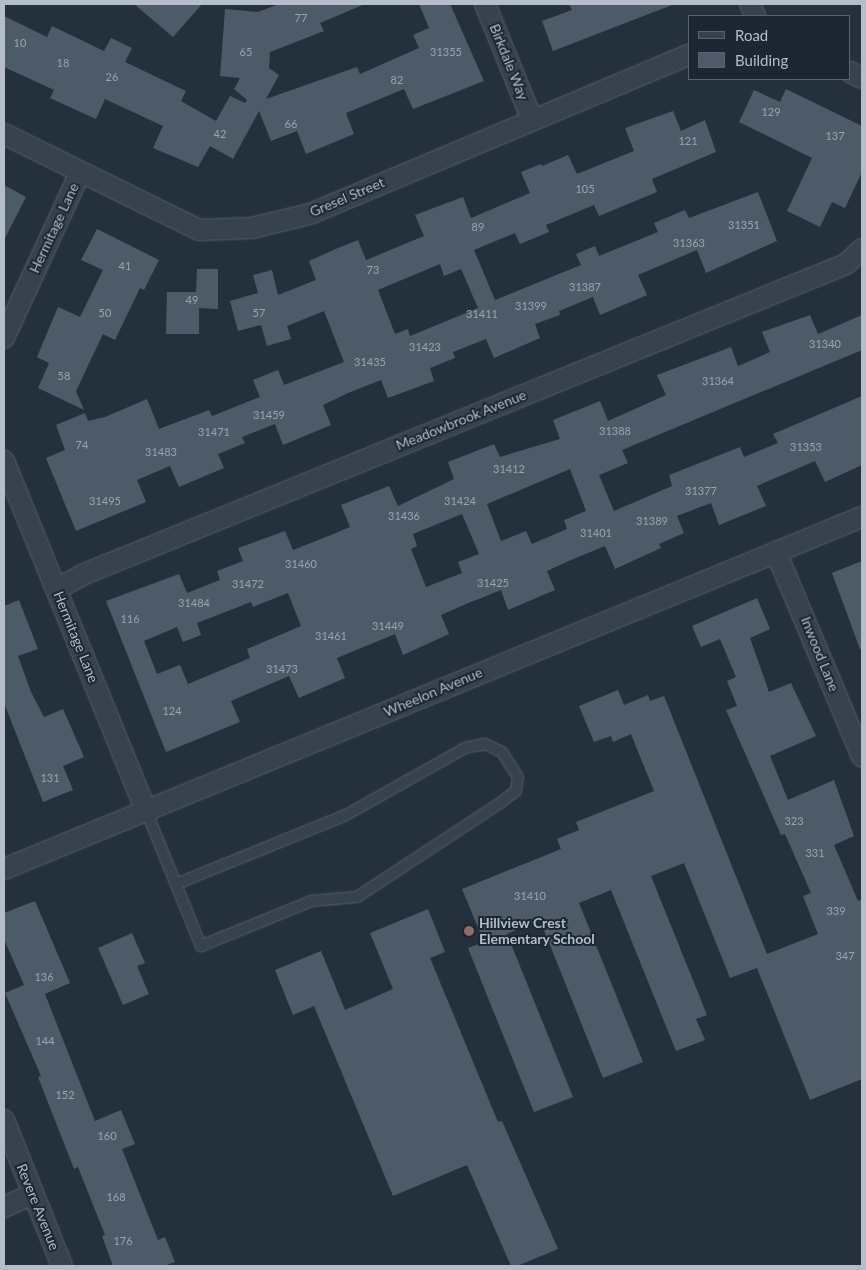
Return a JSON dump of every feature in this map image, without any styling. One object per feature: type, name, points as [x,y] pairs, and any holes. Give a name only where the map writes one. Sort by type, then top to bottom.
[{"type":"street","name":"Birkdale Way","points":[[486,4],[532,120]]},
{"type":"street","name":"Gresel Street","points":[[4,134],[198,230],[252,228],[310,214],[688,55]]},
{"type":"street","name":"Hermitage Lane","points":[[4,338],[80,172]]},
{"type":"street","name":"Meadowbrook Avenue","points":[[57,589],[82,575],[846,264],[862,249]]},
{"type":"street","name":"Hermitage Lane","points":[[4,461],[147,813]]},
{"type":"street","name":"Wheelon Avenue","points":[[4,869],[147,813],[862,517]]},
{"type":"street","name":"Inwood Lane","points":[[776,552],[862,757]]},
{"type":"street","name":"Revere Avenue","points":[[4,1120],[62,1266]]},
{"type":"street","points":[[4,1207],[33,1194]]},
{"type":"lane","points":[[147,813],[201,946],[311,902],[357,897],[500,803],[516,791],[518,777],[502,752],[485,744],[466,748],[346,815],[176,884]]},
{"type":"building","points":[[134,4],[202,4],[173,37]]},
{"type":"building","points":[[279,4],[365,4],[320,23],[324,31],[270,52],[269,68],[279,75],[266,99],[357,67],[360,74],[419,48],[413,35],[429,28],[419,4],[450,4],[484,81],[413,109],[404,89],[346,113],[354,134],[306,154],[297,131],[271,141],[259,111],[233,159],[210,146],[198,167],[153,148],[163,126],[105,99],[96,119],[50,98],[54,90],[4,67],[4,16],[47,37],[52,26],[104,51],[111,38],[132,48],[125,62],[186,91],[181,101],[216,121],[230,96],[245,103],[247,100],[234,89],[240,78],[220,76],[225,9],[258,12]]},
{"type":"building","points":[[569,4],[672,5],[553,51],[542,21],[572,10]]},
{"type":"building","points":[[786,89],[862,126],[862,172],[845,208],[832,202],[820,227],[787,211],[812,158],[739,122],[754,90],[780,102]]},
{"type":"building","points":[[673,111],[681,131],[705,120],[716,152],[652,179],[657,192],[599,216],[594,205],[546,225],[549,232],[520,244],[515,233],[474,250],[495,300],[581,265],[576,254],[595,246],[599,256],[658,232],[654,223],[685,210],[689,218],[758,192],[777,241],[706,273],[697,250],[638,275],[647,295],[600,315],[593,297],[559,311],[560,315],[535,324],[540,338],[494,358],[486,339],[453,352],[455,358],[430,368],[434,381],[388,398],[381,380],[348,393],[323,405],[331,425],[283,445],[275,424],[242,437],[245,443],[218,454],[224,468],[179,487],[170,466],[137,480],[146,502],[76,531],[46,458],[65,450],[56,425],[85,413],[88,421],[105,417],[147,399],[159,429],[209,410],[212,416],[260,397],[253,380],[278,370],[284,385],[344,362],[324,311],[287,326],[291,339],[267,346],[261,325],[238,331],[230,301],[258,293],[253,275],[272,270],[278,295],[316,280],[309,261],[338,248],[358,240],[366,260],[424,236],[415,215],[463,197],[471,218],[530,193],[521,172],[541,164],[542,166],[568,155],[577,174],[634,151],[625,128]],"holes":[[[440,264],[444,276],[461,269],[478,308],[410,336],[408,329],[395,334],[378,290]]]},
{"type":"building","points":[[4,185],[26,197],[4,240]]},
{"type":"building","points":[[97,229],[159,260],[144,290],[140,288],[115,340],[103,334],[76,391],[84,410],[38,388],[49,363],[37,357],[58,307],[80,317],[103,270],[81,260]]},
{"type":"building","points":[[197,269],[218,269],[218,309],[199,308],[199,334],[166,334],[167,292],[196,292]]},
{"type":"building","points":[[810,315],[818,334],[862,315],[862,350],[622,450],[628,463],[599,475],[614,511],[672,486],[669,475],[740,447],[744,457],[778,443],[773,434],[862,396],[862,465],[825,482],[815,461],[757,486],[766,506],[719,525],[711,503],[677,516],[684,533],[659,544],[661,548],[615,569],[605,546],[571,560],[547,571],[555,590],[508,610],[501,590],[466,604],[441,615],[449,634],[403,655],[395,634],[337,658],[345,678],[299,698],[289,676],[231,701],[240,722],[166,752],[106,601],[179,574],[187,593],[220,580],[217,571],[243,561],[238,548],[285,531],[293,550],[331,535],[350,527],[341,505],[389,486],[398,506],[454,479],[448,462],[494,444],[500,457],[560,439],[553,420],[600,401],[608,421],[666,395],[657,375],[731,347],[738,366],[770,352],[762,332]],"holes":[[[570,469],[586,511],[564,520],[567,529],[532,544],[526,531],[501,541],[487,504]],[[462,514],[479,554],[458,562],[462,573],[426,587],[411,549],[417,546],[413,534]],[[288,593],[301,626],[247,649],[250,658],[188,684],[180,665],[157,674],[144,641],[177,627],[183,642],[201,635],[197,623],[251,602],[253,607]]]},
{"type":"building","points":[[862,561],[862,649],[860,649],[832,573]]},
{"type":"building","points":[[757,598],[770,629],[750,638],[769,692],[791,683],[816,736],[770,756],[788,800],[834,780],[854,836],[834,845],[858,901],[862,899],[862,1079],[810,1100],[757,968],[730,978],[684,863],[651,876],[707,1015],[696,1019],[705,1040],[676,1051],[611,890],[579,903],[643,1062],[603,1078],[540,920],[507,934],[573,1097],[534,1112],[468,948],[484,942],[462,889],[561,849],[557,839],[579,830],[576,822],[654,791],[631,734],[613,742],[611,736],[594,742],[579,706],[618,690],[624,705],[648,695],[650,701],[664,696],[767,954],[818,934],[803,896],[811,893],[785,834],[781,835],[726,710],[737,706],[727,681],[736,677],[720,639],[701,647],[692,626]]},
{"type":"building","points":[[19,600],[38,649],[18,656],[31,692],[44,717],[63,709],[84,757],[63,766],[73,790],[43,802],[4,703],[4,606]]},
{"type":"building","points":[[35,901],[70,983],[45,994],[95,1121],[121,1110],[135,1144],[122,1149],[158,1240],[165,1237],[175,1262],[164,1266],[113,1266],[102,1236],[105,1235],[78,1167],[74,1169],[38,1077],[41,1076],[5,993],[24,985],[4,939],[4,913]]},
{"type":"building","points":[[428,909],[445,952],[430,958],[498,1122],[502,1121],[558,1249],[517,1266],[511,1266],[467,1165],[393,1196],[314,1006],[293,1015],[275,970],[321,951],[345,1010],[393,989],[370,933]]},
{"type":"building","points":[[132,933],[145,963],[137,966],[149,994],[123,1005],[98,948]]},
{"type":"place","name":"Hillview Crest Elementary School","points":[[469,931]]}]
